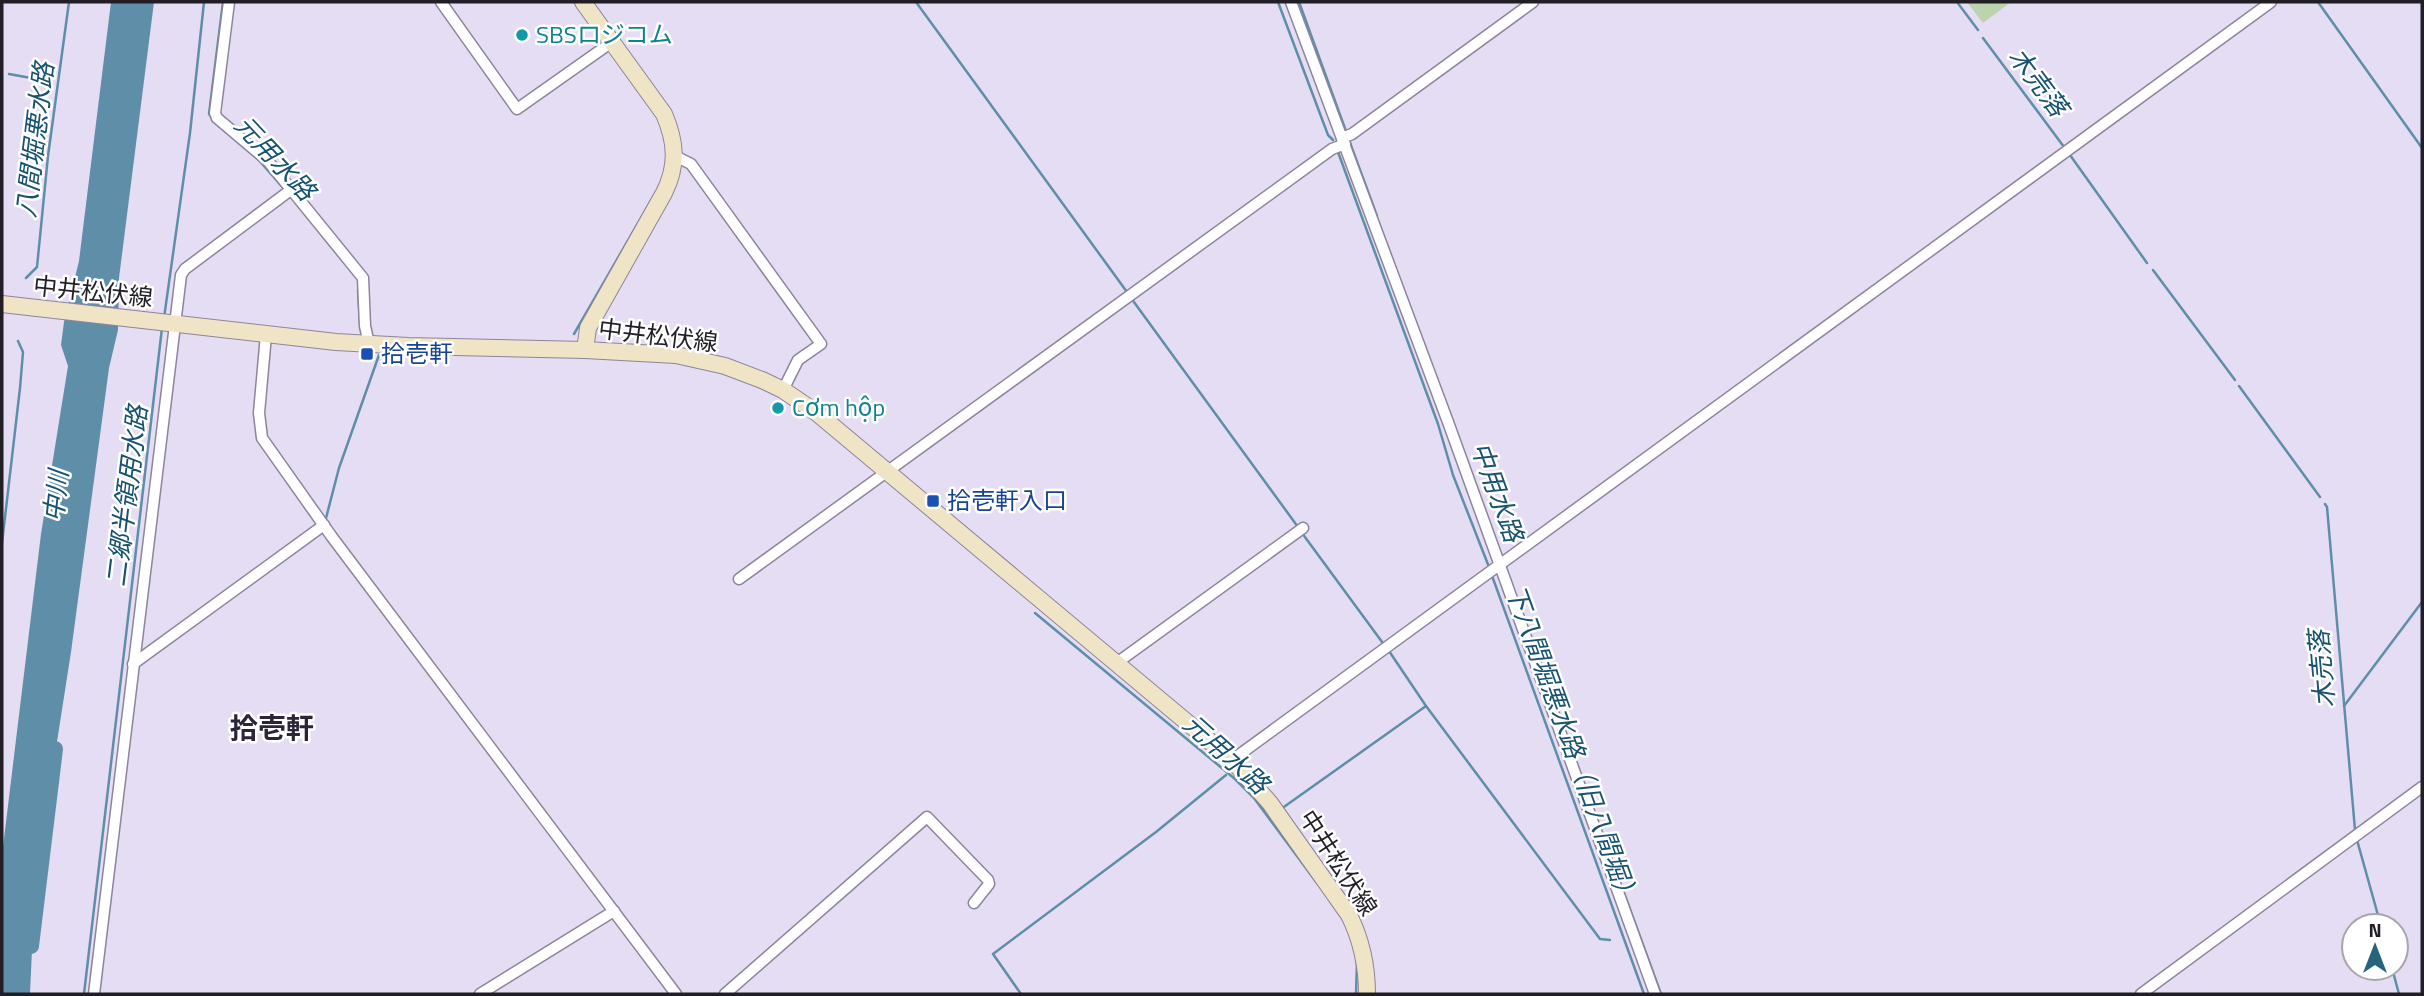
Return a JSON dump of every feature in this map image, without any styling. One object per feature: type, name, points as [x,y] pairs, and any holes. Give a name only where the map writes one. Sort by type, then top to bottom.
[{"type":"main road","points":[[583,2],[664,114],[675,156],[670,181],[664,193],[588,328],[585,350]]},
{"type":"main road","name":"中井松伏線","points":[[2,304],[267,335],[369,344],[677,355],[743,372],[783,390],[817,413],[1233,760],[1270,803],[1349,915],[1363,950],[1367,994]]},
{"type":"street","points":[[229,2],[215,113],[217,118],[268,161],[363,278],[365,326],[369,344]]},
{"type":"street","points":[[440,2],[517,109],[612,42]]},
{"type":"street","points":[[1291,2],[1346,139],[1650,992]]},
{"type":"street","points":[[739,579],[1533,2]]},
{"type":"street","points":[[1233,760],[2271,2]]},
{"type":"street","points":[[675,156],[691,164],[821,344],[797,360],[783,390]]},
{"type":"street","points":[[94,994],[181,275],[185,269],[292,189]]},
{"type":"street","points":[[267,335],[259,413],[262,438],[408,646],[676,994]]},
{"type":"street","points":[[133,664],[324,526]]},
{"type":"street","points":[[1118,662],[1303,528]]},
{"type":"street","points":[[2141,994],[2422,787]]},
{"type":"street","points":[[725,994],[927,817],[988,880],[989,884],[974,904]]},
{"type":"street","points":[[480,994],[614,911]]},
{"type":"green space","points":[[1967,2],[2011,2],[1983,23]]},
{"type":"water","points":[[111,2],[154,2],[119,278],[118,330],[109,368],[71,652],[35,883],[30,994],[2,994],[2,855],[41,534],[68,366],[61,345],[79,261]]},
{"type":"waterway","name":"八間堀悪水路","points":[[26,278],[37,267],[48,156],[69,2]]},
{"type":"waterway","name":"二郷半領用水路","points":[[164,318],[190,133],[204,2]]},
{"type":"waterway","name":"元用水路","points":[[211,116],[209,114],[223,2]]},
{"type":"waterway","points":[[916,2],[1127,292]]},
{"type":"waterway","name":"下八間堀悪水路（旧八間堀）","points":[[1278,2],[1328,135],[1333,140]]},
{"type":"waterway","name":"中用水路","points":[[1299,2],[1347,134]]},
{"type":"waterway","name":"木売落","points":[[1957,2],[1978,30]]},
{"type":"waterway","points":[[2318,2],[2422,148]]},
{"type":"waterway","name":"木売落","points":[[1983,38],[2064,147]]},
{"type":"waterway","points":[[9,74],[42,80]]},
{"type":"waterway","name":"中用水路","points":[[1349,140],[1377,216]]},
{"type":"waterway","name":"下八間堀悪水路（旧八間堀）","points":[[1338,152],[1438,424],[1453,475],[1489,567]]},
{"type":"waterway","name":"木売落","points":[[2070,155],[2147,263]]},
{"type":"waterway","name":"元用水路","points":[[257,158],[285,190]]},
{"type":"waterway","points":[[574,334],[656,192]]},
{"type":"waterway","name":"木売落","points":[[2153,270],[2235,380]]},
{"type":"waterway","name":"元用水路","points":[[358,290],[360,323]]},
{"type":"waterway","points":[[1131,298],[1298,527]]},
{"type":"waterway","name":"二郷半領用水路","points":[[84,994],[162,328]]},
{"type":"waterway","name":"八間堀悪水路","points":[[2,543],[23,352],[18,341]]},
{"type":"waterway","points":[[325,522],[339,468],[379,355]]},
{"type":"waterway","name":"木売落","points":[[2239,386],[2320,497]]},
{"type":"waterway","name":"木売落","points":[[2325,504],[2355,830]]},
{"type":"waterway","points":[[1302,533],[1385,646]]},
{"type":"waterway","name":"下八間堀悪水路（旧八間堀）","points":[[1491,573],[1644,994]]},
{"type":"waterway","points":[[2344,706],[2422,602]]},
{"type":"waterway","name":"元用水路","points":[[1035,613],[1235,779],[1254,798],[1317,883]]},
{"type":"waterway","points":[[1389,651],[1426,706],[1600,939],[1610,940]]},
{"type":"waterway","points":[[1281,809],[1426,706]]},
{"type":"waterway","name":"中川","points":[[31,946],[55,749]]},
{"type":"waterway","points":[[1021,994],[993,954],[1156,832],[1226,775]]},
{"type":"waterway","name":"木売落","points":[[2357,840],[2377,912]]},
{"type":"waterway","name":"中用水路","points":[[1624,893],[1661,994]]},
{"type":"waterway","name":"元用水路","points":[[1356,994],[1357,962]]},
{"type":"waterway","name":"木売落","points":[[2396,982],[2399,994]]},
{"type":"place","name":"SBSロジコム","points":[[522,35]]},
{"type":"place","name":"拾壱軒","points":[[367,354]]},
{"type":"place","name":"Cơm hộp","points":[[778,408]]},
{"type":"place","name":"拾壱軒入口","points":[[933,501]]},
{"type":"district","name":"拾壱軒","points":[[272,728]]}]
